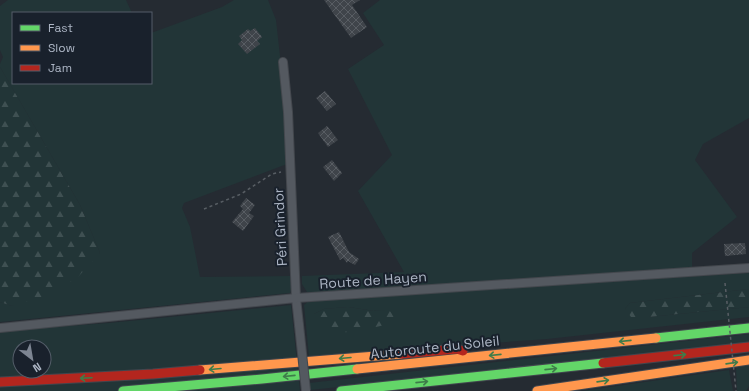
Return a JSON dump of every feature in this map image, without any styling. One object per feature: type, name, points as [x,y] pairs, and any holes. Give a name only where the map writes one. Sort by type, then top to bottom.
[{"type":"highway","name":"Autoroute du Soleil","points":[[123,391],[262,379],[749,328]]},
{"type":"highway","points":[[342,391],[749,347]]},
{"type":"highway","points":[[0,382],[153,374],[457,349],[481,356]]},
{"type":"highway","points":[[537,391],[749,360]]},
{"type":"street","name":"Péri Grindor","points":[[283,62],[288,112],[296,298],[306,391]]},
{"type":"street","name":"Route de Hayen","points":[[0,328],[296,298],[749,268]]},
{"type":"path","points":[[204,209],[241,194],[272,174],[291,169]]},
{"type":"path","points":[[725,283],[736,391]]},
{"type":"green space","points":[[8,0],[126,0],[132,12],[12,12],[12,84],[152,84],[152,33],[222,7],[234,0],[268,0],[276,20],[280,56],[287,164],[184,203],[182,208],[190,227],[200,277],[291,276],[292,284],[290,293],[0,322],[0,302],[12,306],[100,253],[80,205],[0,67],[3,57],[0,50],[0,6]]},
{"type":"green space","points":[[380,0],[749,0],[749,118],[703,144],[695,160],[737,217],[692,253],[692,269],[307,292],[302,284],[302,276],[404,272],[358,191],[392,155],[348,69],[384,45],[363,13]]},
{"type":"green space","points":[[0,67],[80,205],[100,253],[77,278],[44,296],[12,306],[0,302]]},
{"type":"green space","points":[[749,273],[749,289],[630,303],[625,309],[648,317],[749,307],[749,317],[547,339],[309,356],[304,305],[310,300]],"holes":[[[348,307],[373,311],[314,314],[324,309]]]},
{"type":"green space","points":[[749,289],[749,307],[648,317],[631,317],[625,309],[630,303]]},
{"type":"green space","points":[[291,305],[300,391],[0,391],[0,331],[109,323]]},
{"type":"green space","points":[[348,307],[374,311],[389,310],[395,316],[389,324],[349,332],[325,329],[317,325],[314,320],[314,314],[324,309]]},
{"type":"green space","points":[[749,334],[749,344],[310,390],[309,383]]},
{"type":"green space","points":[[749,365],[749,386],[746,391],[737,391],[736,367]]},
{"type":"green space","points":[[729,370],[733,391],[582,391]]},
{"type":"building","points":[[324,0],[360,0],[352,5],[367,27],[351,38]]},
{"type":"building","points":[[255,28],[262,37],[257,41],[260,44],[247,54],[238,44],[242,40],[239,36],[248,29],[250,31]]},
{"type":"building","points":[[325,91],[336,104],[327,111],[316,98]]},
{"type":"building","points":[[327,126],[338,140],[328,147],[318,133]]},
{"type":"building","points":[[332,160],[342,173],[334,181],[323,167]]},
{"type":"building","points":[[246,198],[255,205],[249,213],[254,216],[243,231],[232,222],[243,209],[240,206]]},
{"type":"building","points":[[339,232],[349,252],[359,259],[355,265],[348,261],[347,263],[343,258],[340,260],[328,237]]},
{"type":"building","points":[[745,243],[746,254],[725,256],[724,244]]},
{"type":"traffic: fast","points":[[656,338],[749,328]]},
{"type":"traffic: fast","points":[[341,391],[603,363]]},
{"type":"traffic: fast","points":[[123,391],[357,369]]},
{"type":"traffic: slow","points":[[357,369],[656,338]]},
{"type":"traffic: slow","points":[[200,370],[401,354]]},
{"type":"traffic: slow","points":[[537,391],[749,360]]},
{"type":"traffic: jam","points":[[603,363],[749,347]]},
{"type":"traffic: jam","points":[[401,354],[457,349],[463,351]]},
{"type":"traffic: jam","points":[[0,382],[200,370]]}]
